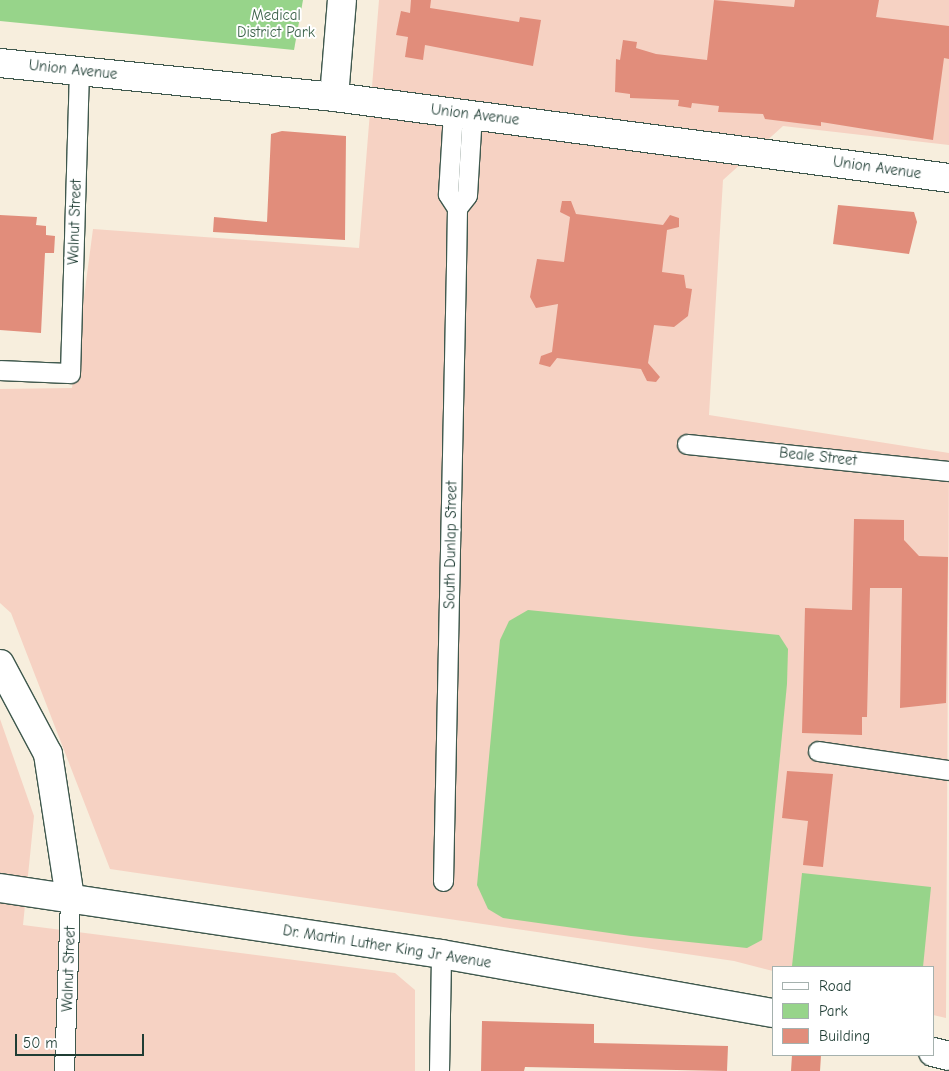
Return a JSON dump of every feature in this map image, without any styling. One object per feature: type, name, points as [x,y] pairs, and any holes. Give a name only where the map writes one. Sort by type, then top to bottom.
[{"type":"main road","points":[[334,97],[342,0]]},
{"type":"main road","name":"Union Avenue","points":[[0,63],[334,97],[949,178]]},
{"type":"main road","points":[[0,664],[48,754],[70,896]]},
{"type":"main road","name":"Dr. Martin Luther King Jr Avenue","points":[[0,888],[70,896],[442,954],[772,1013]]},
{"type":"main road","points":[[934,1052],[949,1056]]},
{"type":"street","name":"Walnut Street","points":[[0,370],[70,373],[80,71]]},
{"type":"street","name":"South Dunlap Street","points":[[443,881],[457,208],[467,195],[463,113]]},
{"type":"street","name":"Beale Street","points":[[687,444],[949,471]]},
{"type":"street","points":[[818,751],[949,770]]},
{"type":"street","name":"Walnut Street","points":[[64,1071],[70,896]]},
{"type":"street","points":[[439,1071],[442,954]]},
{"type":"shaded area","points":[[379,0],[949,0],[949,145],[783,126],[723,180],[709,415],[949,453],[946,1018],[934,1015],[934,966],[772,966],[772,971],[734,961],[110,869],[11,613],[0,603],[0,389],[72,388],[93,229],[359,248]]},
{"type":"shaded area","points":[[0,719],[34,816],[23,925],[395,973],[415,990],[415,1071],[0,1071]]},
{"type":"green space","name":"Medical District Park","points":[[0,0],[303,0],[294,50],[0,21]]},
{"type":"green space","points":[[528,610],[779,635],[788,649],[787,684],[762,940],[747,948],[631,936],[503,918],[488,909],[477,885],[500,640],[509,621]]},
{"type":"green space","points":[[802,873],[931,887],[923,966],[792,966]]},
{"type":"building","points":[[411,0],[431,0],[430,8],[519,22],[520,17],[541,20],[533,66],[425,45],[423,60],[405,57],[408,37],[396,35],[401,11],[410,13]]},
{"type":"building","points":[[714,0],[794,7],[795,0],[879,0],[876,17],[949,26],[949,59],[944,58],[933,140],[821,122],[821,126],[765,119],[763,114],[718,112],[719,106],[692,103],[691,108],[678,106],[679,100],[630,98],[630,94],[615,92],[616,59],[620,60],[623,40],[637,42],[636,48],[656,54],[707,60]]},
{"type":"building","points":[[282,131],[346,136],[345,240],[213,232],[214,217],[267,222],[271,134]]},
{"type":"building","points":[[562,201],[571,201],[576,214],[663,225],[670,215],[679,218],[679,227],[667,230],[662,272],[684,275],[686,288],[692,289],[688,316],[674,327],[654,325],[648,363],[660,377],[656,382],[647,381],[641,369],[557,358],[550,367],[539,364],[541,356],[552,352],[558,304],[536,308],[530,297],[537,259],[564,262],[570,217],[560,212]]},
{"type":"building","points":[[838,205],[914,212],[917,222],[909,254],[833,244]]},
{"type":"building","points":[[0,215],[37,217],[36,225],[46,226],[46,235],[55,236],[54,253],[45,253],[41,333],[0,330]]},
{"type":"building","points":[[854,519],[904,520],[904,540],[919,556],[948,557],[946,703],[900,708],[902,588],[870,588],[867,717],[862,717],[862,735],[802,733],[805,608],[852,610]]},
{"type":"building","points":[[787,771],[833,774],[823,867],[803,865],[808,821],[782,818]]},
{"type":"building","points":[[482,1021],[594,1024],[594,1043],[728,1046],[727,1071],[525,1067],[524,1071],[481,1071]]},
{"type":"building","points":[[792,1056],[821,1056],[820,1071],[791,1071]]}]
